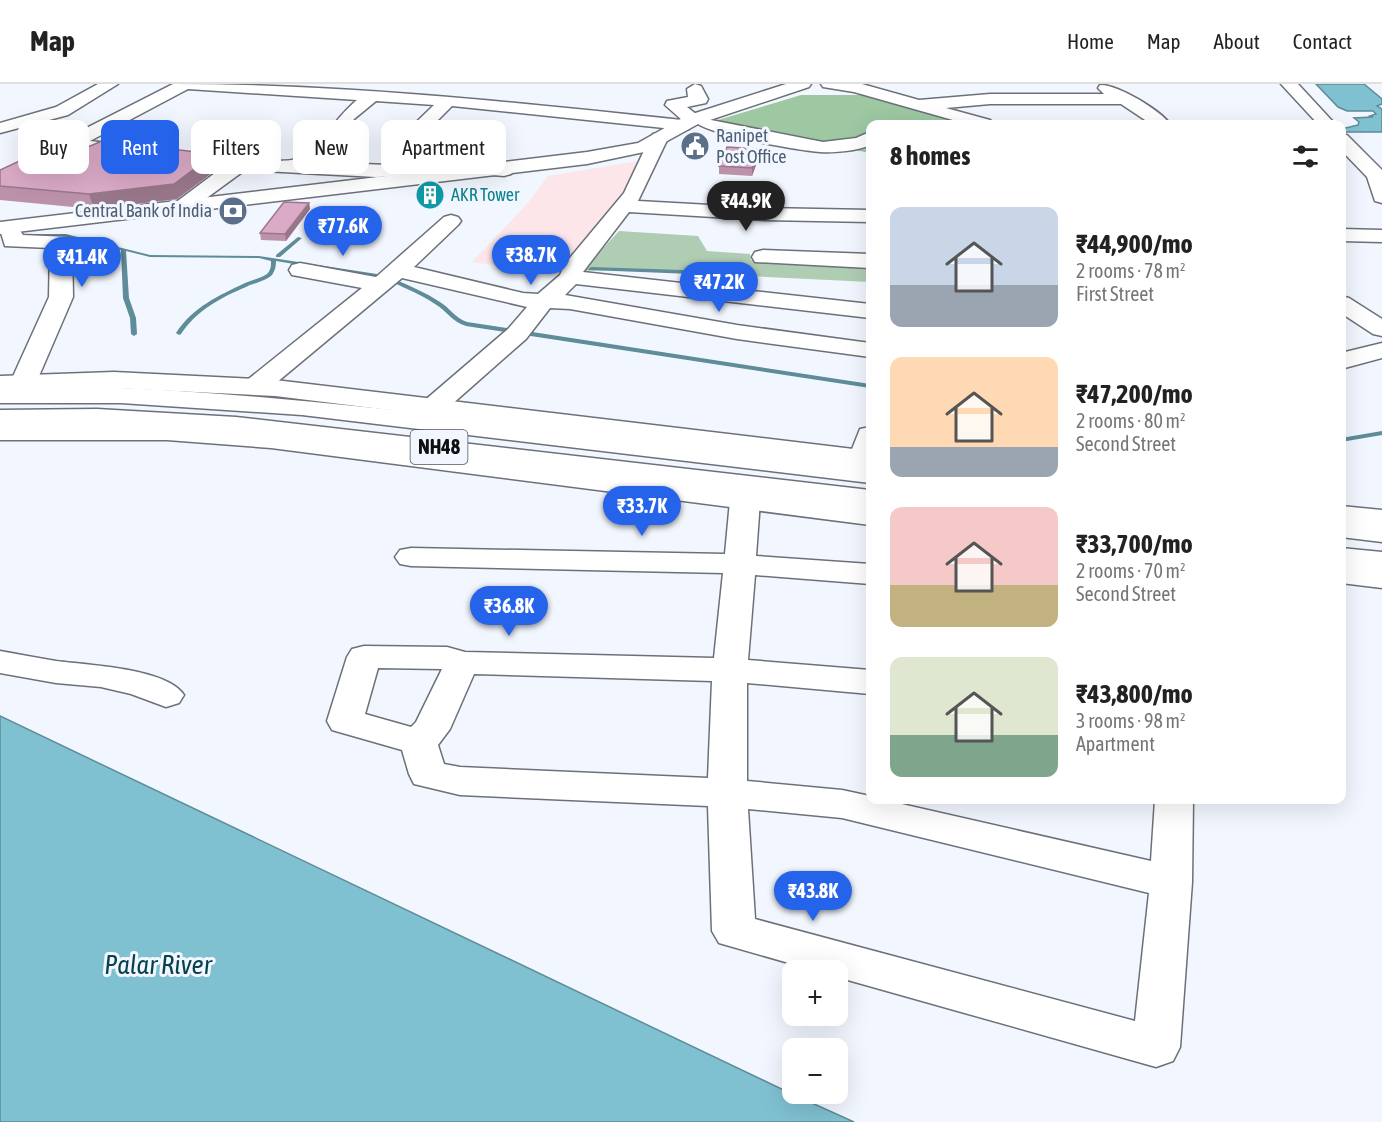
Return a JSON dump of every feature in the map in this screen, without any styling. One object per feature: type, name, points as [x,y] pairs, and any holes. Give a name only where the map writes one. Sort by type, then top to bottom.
[{"type":"main road","points":[[0,128],[62,111],[110,84]]},
{"type":"main road","points":[[181,84],[448,101],[690,124],[754,134],[828,150],[855,151],[866,155]]},
{"type":"main road","points":[[89,136],[186,84]]},
{"type":"main road","points":[[4,232],[557,166],[633,153],[690,124],[803,84]]},
{"type":"main road","points":[[690,124],[824,84]]},
{"type":"main road","points":[[829,84],[845,84],[971,120]]},
{"type":"main road","points":[[1100,84],[1156,120]]},
{"type":"main road","points":[[1289,84],[1323,120]]},
{"type":"main road","points":[[690,124],[673,105],[700,99],[695,94],[695,89]]},
{"type":"main road","points":[[874,92],[974,91],[996,104],[1005,119]]},
{"type":"main road","points":[[345,120],[372,96]]},
{"type":"main road","points":[[920,105],[990,99],[1122,99]]},
{"type":"main road","points":[[428,120],[448,101]]},
{"type":"main road","points":[[744,156],[754,134]]},
{"type":"main road","points":[[828,150],[860,142],[866,136]]},
{"type":"main road","points":[[506,170],[587,158],[651,142]]},
{"type":"main road","points":[[5,405],[114,380],[255,387],[438,415],[521,329],[544,301],[571,277],[572,270],[633,194],[651,142]]},
{"type":"main road","points":[[1346,144],[1376,175],[1382,197]]},
{"type":"main road","points":[[89,146],[191,158]]},
{"type":"main road","points":[[1,179],[18,171]]},
{"type":"main road","points":[[186,204],[226,174]]},
{"type":"main road","points":[[4,232],[472,174]]},
{"type":"main road","points":[[624,206],[764,214],[866,216]]},
{"type":"main road","points":[[255,387],[451,222]]},
{"type":"main road","points":[[4,232],[13,241],[61,242],[61,297],[5,405]]},
{"type":"main road","points":[[1346,235],[1382,236]]},
{"type":"main road","points":[[763,257],[866,261]]},
{"type":"main road","points":[[300,270],[388,277],[523,300],[570,302],[737,332],[866,349]]},
{"type":"main road","points":[[571,277],[866,311]]},
{"type":"main road","points":[[1346,306],[1382,329]]},
{"type":"main road","points":[[1346,360],[1382,350]]},
{"type":"main road","name":"NH48","points":[[5,405],[88,393],[218,398],[438,415],[866,457]]},
{"type":"main road","points":[[5,405],[167,432],[271,440],[866,516]]},
{"type":"main road","name":"NH48","points":[[5,405],[98,417],[236,425],[866,498]]},
{"type":"main road","points":[[687,476],[732,500]]},
{"type":"main road","points":[[732,500],[741,564],[730,670],[727,793],[734,931],[1156,1047],[1171,882],[1174,804]]},
{"type":"main road","points":[[1346,515],[1382,519]]},
{"type":"main road","points":[[1346,529],[1382,533]]},
{"type":"main road","points":[[411,557],[741,564],[866,574]]},
{"type":"main road","points":[[1346,557],[1382,562]]},
{"type":"main road","points":[[1346,574],[1382,578]]},
{"type":"main road","points":[[418,742],[345,721],[364,657],[447,658],[462,663],[730,670],[866,682]]},
{"type":"main road","points":[[0,662],[56,672],[101,676],[141,685],[166,694]]},
{"type":"main road","points":[[418,742],[431,729],[462,663]]},
{"type":"main road","points":[[418,742],[428,774],[459,781],[727,793],[842,804],[1171,882]]},
{"type":"shaded area","points":[[639,161],[628,195],[564,275],[472,262],[527,204],[548,176]]},
{"type":"green space","points":[[801,95],[868,95],[936,110],[966,120],[866,120],[866,152],[715,122]]},
{"type":"green space","points":[[619,231],[698,236],[707,251],[750,254],[751,260],[866,268],[866,282],[627,270],[582,271]]},
{"type":"water","points":[[1316,84],[1364,84],[1382,99],[1382,104],[1377,106],[1382,109],[1382,132],[1346,132],[1346,128],[1358,125],[1359,122],[1354,118],[1373,117],[1370,116],[1376,114],[1373,111],[1347,111],[1338,107]]},
{"type":"water","name":"Palar River","points":[[0,716],[782,1089],[782,1104],[814,1104],[854,1122],[0,1122]]},
{"type":"building","points":[[101,141],[101,174],[179,174],[179,150],[191,151],[191,171],[174,184],[89,194],[0,186],[0,170],[18,162],[18,174],[89,174],[89,146]]},
{"type":"building","points":[[727,147],[759,149],[752,168],[719,166]]},
{"type":"building","points":[[284,202],[309,203],[285,234],[260,233]]},
{"type":"waterway","points":[[27,235],[66,235],[123,249]]},
{"type":"waterway","points":[[278,256],[300,238]]},
{"type":"waterway","points":[[123,249],[150,256],[259,257],[377,276]]},
{"type":"waterway","points":[[123,249],[126,298],[133,318],[134,334]]},
{"type":"waterway","points":[[179,333],[192,316],[210,303],[269,274],[273,269],[274,260]]},
{"type":"waterway","points":[[591,269],[744,274]]},
{"type":"waterway","points":[[394,281],[430,298],[455,319],[466,324],[866,385]]},
{"type":"waterway","points":[[1346,439],[1382,433]]},
{"type":"place","name":"Ranipet Post Office","points":[[695,146]]},
{"type":"place","name":"AKR Tower","points":[[430,195]]},
{"type":"place","name":"Central Bank of India","points":[[233,211]]}]
